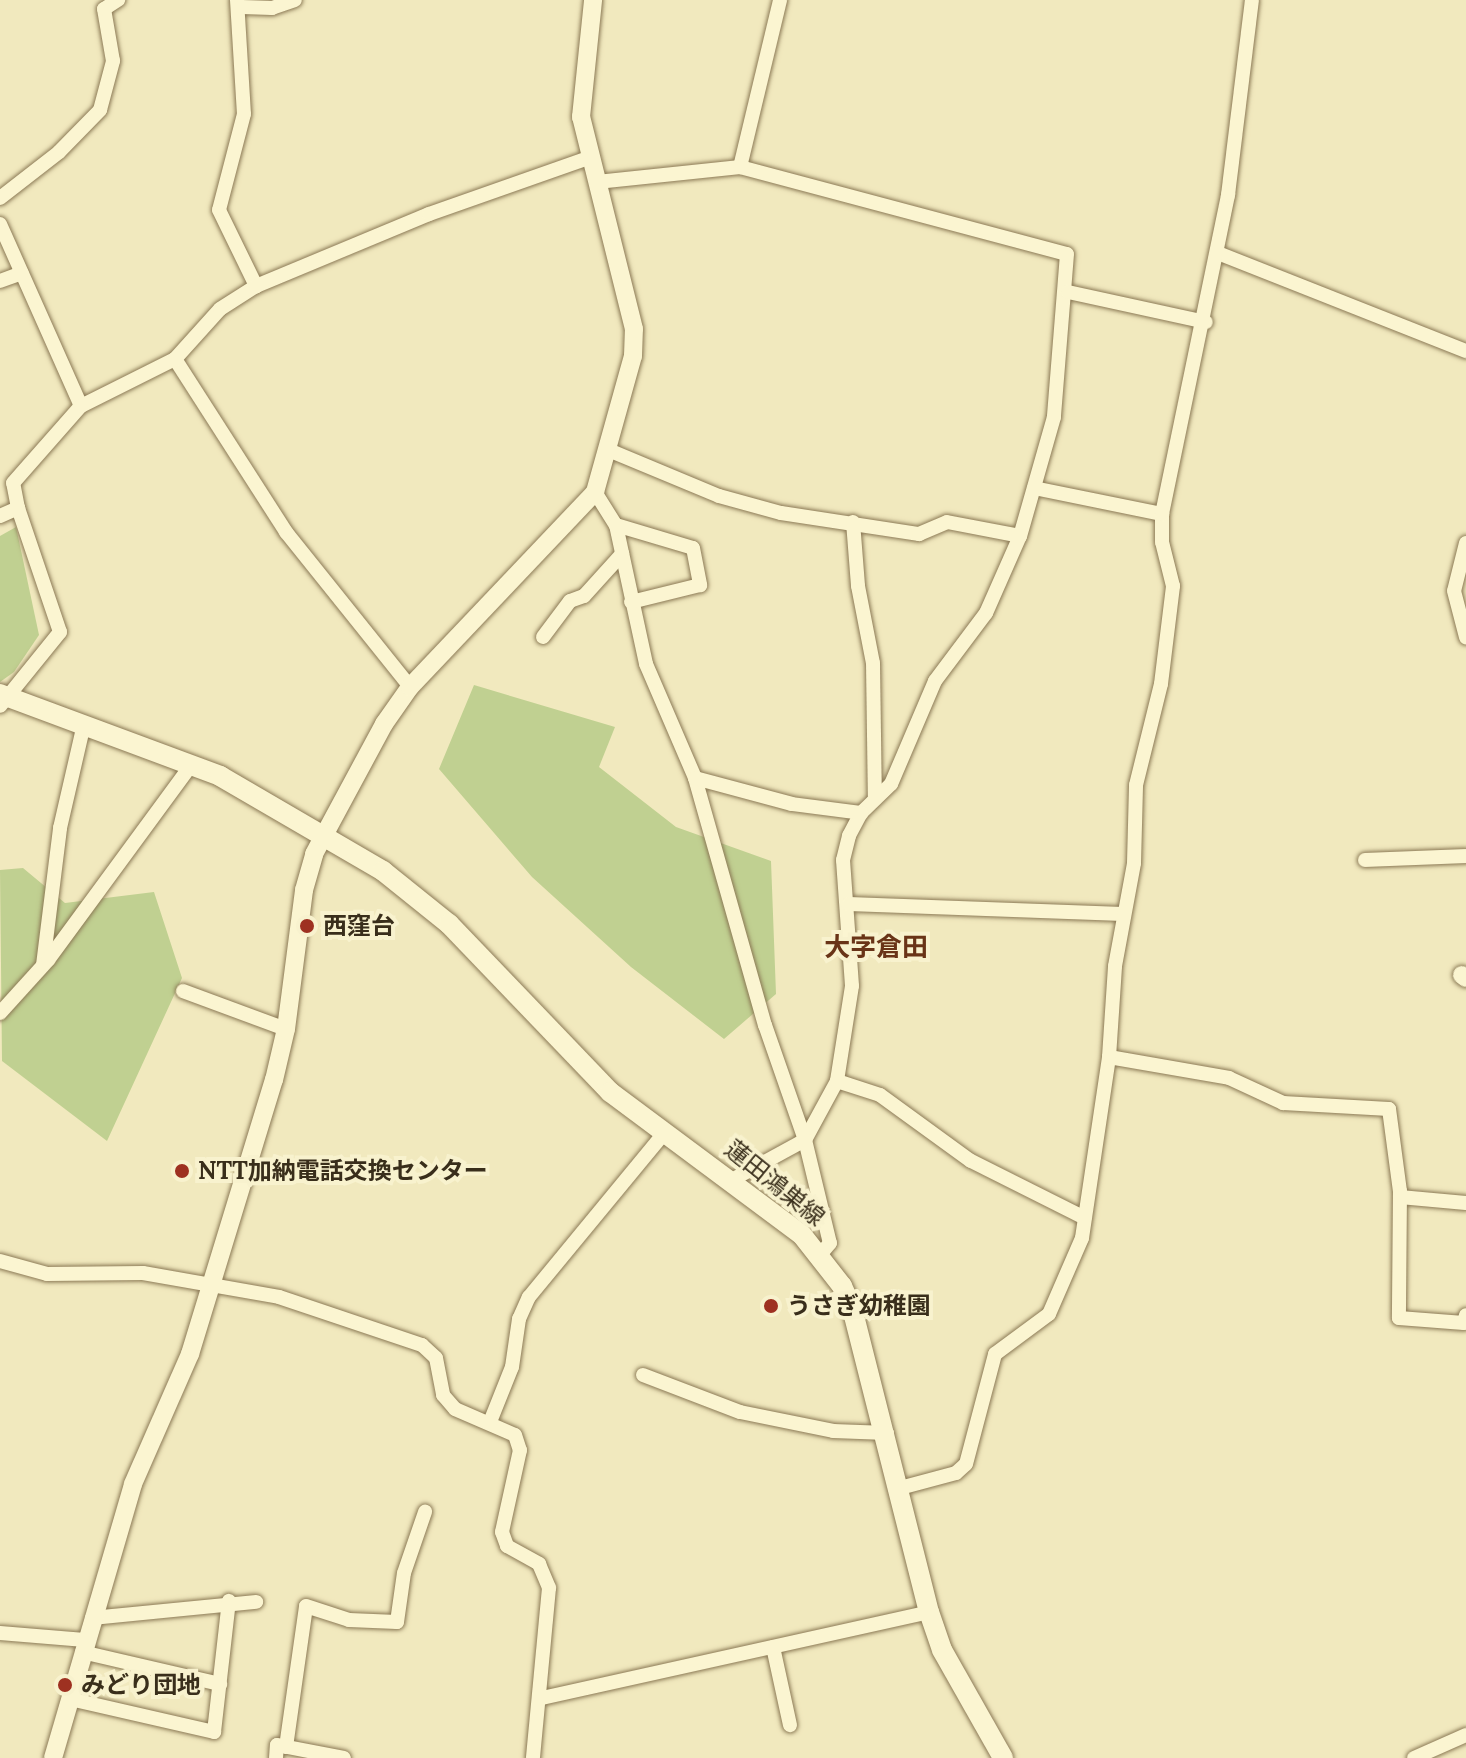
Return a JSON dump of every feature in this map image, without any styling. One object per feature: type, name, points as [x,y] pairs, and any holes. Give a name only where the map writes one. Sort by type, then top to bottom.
[{"type":"main road","name":"蓮田鴻巣線","points":[[2,700],[192,764],[325,833],[383,871],[449,924],[580,1065],[732,1180],[820,1255],[852,1308],[887,1433],[929,1612],[942,1650],[998,1756]]},
{"type":"street","points":[[0,198],[59,152],[100,110],[113,61],[104,9],[118,0]]},
{"type":"street","points":[[256,286],[219,210],[244,114],[239,55],[240,3],[272,8],[295,0]]},
{"type":"street","points":[[53,1758],[133,1484],[174,1396],[213,1284],[286,1029],[304,890],[325,833],[410,687],[595,492],[633,356],[634,329],[597,182],[588,158],[581,117],[593,0]]},
{"type":"street","points":[[740,167],[780,0]]},
{"type":"street","points":[[900,1488],[956,1473],[966,1464],[995,1354],[1049,1314],[1082,1238],[1109,1057],[1123,914],[1134,863],[1136,785],[1161,684],[1173,586],[1162,542],[1162,514],[1206,322],[1252,0]]},
{"type":"street","points":[[2,700],[60,632],[18,508],[13,483],[81,406],[175,359],[220,309],[256,286],[429,214],[588,158]]},
{"type":"street","points":[[597,182],[740,167],[1062,250],[1067,254],[1068,292],[1054,417],[1020,536],[986,613],[935,681],[891,784],[861,813],[843,860],[849,904],[852,986],[837,1081],[805,1140],[732,1180]]},
{"type":"street","points":[[0,224],[81,406]]},
{"type":"street","points":[[1218,253],[1466,351]]},
{"type":"street","points":[[0,281],[22,273]]},
{"type":"street","points":[[1068,292],[1206,322]]},
{"type":"street","points":[[175,359],[286,532],[410,687]]},
{"type":"street","points":[[606,449],[719,496],[781,513],[919,534],[947,522],[1020,536]]},
{"type":"street","points":[[1034,488],[1162,514]]},
{"type":"street","points":[[595,492],[616,525],[646,664],[695,778],[765,1025],[805,1140],[830,1243],[820,1255]]},
{"type":"street","points":[[0,516],[18,508]]},
{"type":"street","points":[[853,522],[858,586],[873,663],[875,799]]},
{"type":"street","points":[[616,525],[693,548],[700,585],[631,602]]},
{"type":"street","points":[[1466,543],[1462,571],[1454,591],[1466,637]]},
{"type":"street","points":[[543,637],[570,601],[584,596],[622,554]]},
{"type":"street","points":[[43,966],[60,828],[83,728]]},
{"type":"street","points":[[0,1013],[43,966],[192,764]]},
{"type":"street","points":[[695,778],[792,804],[861,813]]},
{"type":"street","points":[[1365,860],[1466,856]]},
{"type":"street","points":[[849,904],[1123,914]]},
{"type":"street","points":[[183,991],[286,1029]]},
{"type":"street","points":[[1109,1057],[1229,1078],[1283,1103],[1389,1109],[1400,1197],[1399,1318],[1464,1323],[1466,1315]]},
{"type":"street","points":[[837,1081],[880,1095],[971,1161],[1085,1218]]},
{"type":"street","points":[[490,1422],[512,1367],[519,1319],[529,1297],[666,1131]]},
{"type":"street","points":[[1400,1197],[1466,1203]]},
{"type":"street","points":[[0,1261],[47,1274],[143,1273],[279,1297],[422,1345],[436,1358],[443,1395],[455,1409],[515,1435],[520,1450],[502,1532],[507,1546],[539,1564],[549,1588],[542,1698],[533,1758]]},
{"type":"street","points":[[643,1375],[740,1412],[833,1431],[887,1433]]},
{"type":"street","points":[[335,1757],[281,1752],[306,1606],[349,1620],[397,1622],[404,1573],[425,1512]]},
{"type":"street","points":[[92,1618],[229,1601],[256,1602]]},
{"type":"street","points":[[70,1699],[214,1732],[229,1601]]},
{"type":"street","points":[[542,1698],[929,1612]]},
{"type":"street","points":[[0,1633],[84,1646],[220,1684]]},
{"type":"street","points":[[773,1647],[790,1725]]},
{"type":"street","points":[[1414,1758],[1466,1735]]},
{"type":"green space","points":[[16,527],[39,635],[14,672],[0,682],[0,536]]},
{"type":"green space","points":[[474,685],[615,727],[599,767],[676,827],[771,861],[776,994],[724,1039],[631,967],[532,877],[439,769]]},
{"type":"green space","points":[[23,868],[65,903],[154,892],[182,978],[107,1141],[2,1061],[0,870]]},
{"type":"place","name":"西窪台","points":[[307,926]]},
{"type":"place","name":"NTT加納電話交換センター","points":[[182,1171]]},
{"type":"place","name":"うさぎ幼稚園","points":[[771,1306]]},
{"type":"place","name":"みどり団地","points":[[65,1685]]},
{"type":"district","name":"大字倉田","points":[[876,947]]}]
